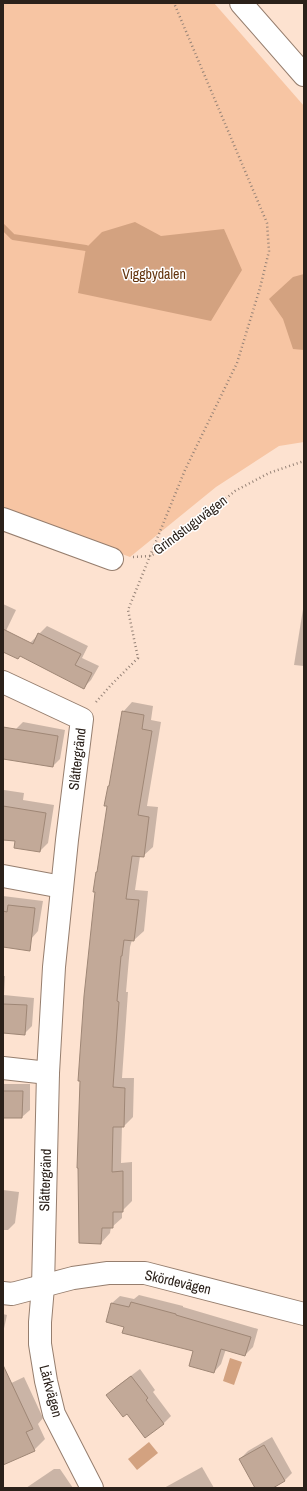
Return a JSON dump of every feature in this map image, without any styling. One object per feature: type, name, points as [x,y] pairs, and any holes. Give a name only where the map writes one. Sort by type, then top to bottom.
[{"type":"street","points":[[241,3],[304,75]]},
{"type":"street","points":[[3,518],[112,559]]},
{"type":"street","name":"Slåttergränd","points":[[3,682],[82,719],[54,967],[48,1073],[43,1287]]},
{"type":"street","points":[[3,876],[62,887]]},
{"type":"street","points":[[3,1068],[48,1073]]},
{"type":"street","name":"Skördevägen","points":[[3,1293],[12,1294],[73,1278],[108,1273],[145,1273],[304,1314]]},
{"type":"street","name":"Lärkvägen","points":[[43,1287],[40,1344],[46,1381],[54,1414],[92,1488]]},
{"type":"path","points":[[82,719],[110,685],[138,658],[128,610],[185,470],[237,363],[260,288],[269,251],[267,223],[174,3]]},
{"type":"path","name":"Grindstuguvägen","points":[[112,559],[151,556],[190,528],[235,491],[269,473],[304,461]]},
{"type":"green space","name":"Viggbydalen","points":[[3,3],[214,3],[304,106],[304,442],[279,446],[216,487],[130,557],[3,509]]},
{"type":"shaded area","points":[[135,222],[161,236],[224,229],[242,270],[211,321],[78,293],[86,248],[102,232]]},
{"type":"shaded area","points":[[304,274],[304,350],[293,349],[283,319],[269,299],[293,277]]},
{"type":"shaded area","points":[[230,1358],[242,1362],[234,1385],[223,1381]]},
{"type":"shaded area","points":[[149,1442],[158,1453],[137,1470],[128,1459]]},
{"type":"building","points":[[3,629],[33,644],[38,633],[81,654],[75,665],[92,673],[84,689],[20,656],[18,659],[3,652]]},
{"type":"building","points":[[122,711],[144,715],[142,729],[152,731],[138,815],[149,817],[144,857],[132,856],[126,899],[139,900],[134,941],[124,940],[117,1001],[119,1002],[113,1087],[125,1088],[124,1127],[113,1127],[112,1172],[123,1171],[123,1212],[113,1212],[113,1228],[102,1228],[101,1244],[79,1243],[77,1168],[80,1081],[78,1081],[84,996],[95,892],[93,892],[107,806],[104,806]]},
{"type":"building","points":[[3,727],[58,736],[53,767],[3,759]]},
{"type":"building","points":[[3,806],[46,813],[40,852],[14,848],[15,841],[3,840]]},
{"type":"building","points":[[8,905],[35,908],[30,951],[3,947],[3,911],[7,912]]},
{"type":"building","points":[[3,1004],[27,1005],[25,1035],[3,1033]]},
{"type":"building","points":[[3,1091],[23,1091],[22,1118],[3,1118]]},
{"type":"building","points":[[131,1302],[251,1337],[245,1356],[221,1349],[214,1373],[189,1366],[193,1351],[122,1333],[124,1327],[106,1322],[111,1303],[129,1307]]},
{"type":"building","points":[[3,1365],[33,1429],[26,1432],[35,1451],[3,1465]]},
{"type":"building","points":[[131,1376],[148,1398],[146,1400],[164,1424],[145,1438],[127,1414],[123,1417],[106,1395]]},
{"type":"building","points":[[264,1445],[285,1481],[273,1488],[255,1488],[239,1459]]},
{"type":"waterway","points":[[3,227],[13,237],[86,248]]}]
